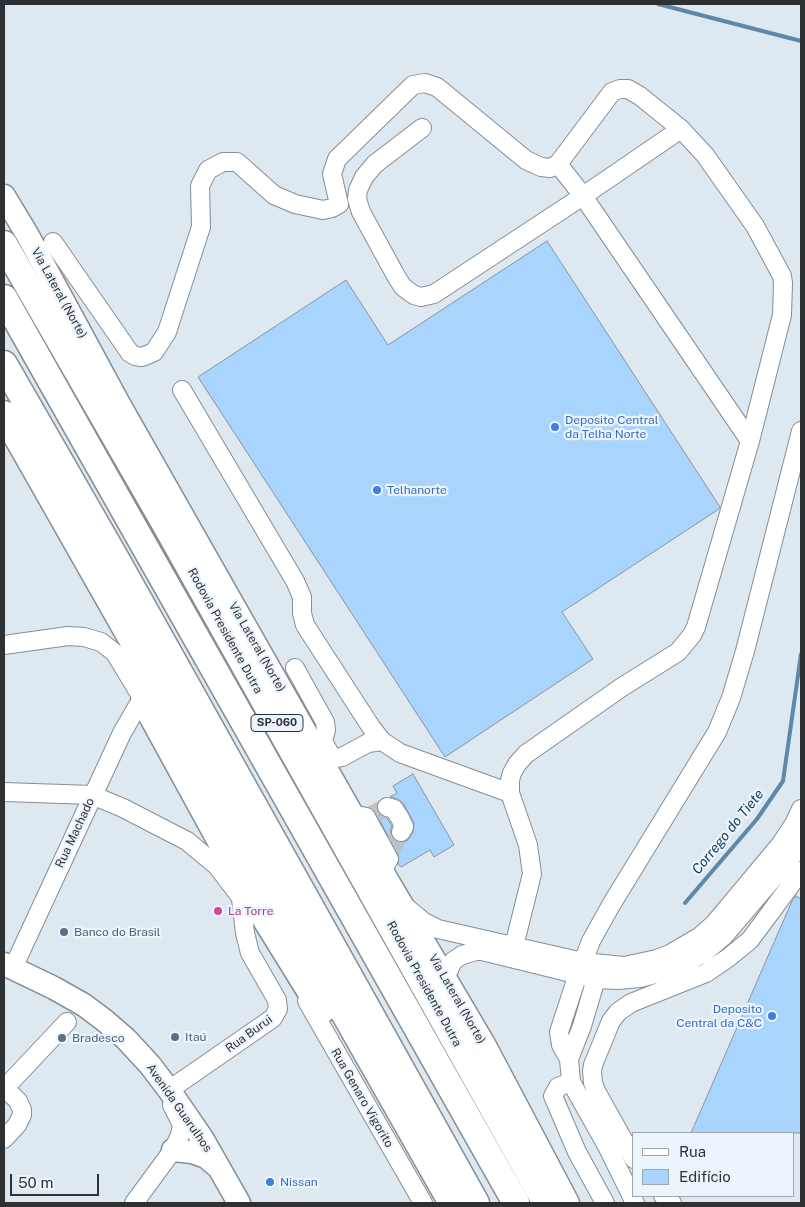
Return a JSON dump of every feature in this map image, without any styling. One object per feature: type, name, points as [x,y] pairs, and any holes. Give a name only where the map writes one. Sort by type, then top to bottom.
[{"type":"highway","name":"Rodovia Presidente Dutra","points":[[4,244],[164,522],[206,600],[318,795],[465,1058],[507,1138],[546,1203]]},
{"type":"highway","name":"SP-060","points":[[4,298],[516,1203]]},
{"type":"highway","points":[[4,364],[116,559],[476,1203]]},
{"type":"highway","points":[[4,414],[452,1203]]},
{"type":"highway","points":[[144,701],[253,898],[387,1115],[408,1143],[426,1159]]},
{"type":"highway","points":[[318,795],[330,843],[379,937],[528,1203]]},
{"type":"main road","name":"Via Lateral (Norte)","points":[[4,196],[27,234],[119,404],[363,815],[387,860],[400,902],[500,1073],[568,1203]]},
{"type":"main road","name":"Avenida Guarulhos","points":[[8,966],[84,1005],[126,1039],[164,1083],[202,1138],[239,1203]]},
{"type":"main road","points":[[173,1150],[192,1152],[206,1157],[220,1169]]},
{"type":"street","points":[[340,204],[332,174],[337,159],[413,85],[425,83],[437,87],[526,160],[541,167],[550,168],[558,164],[612,92],[628,89],[640,96],[681,129],[705,155],[755,226],[782,276],[784,288],[782,315],[750,441],[696,628],[678,652],[526,754],[512,773],[510,793],[528,845],[532,874],[514,946]]},
{"type":"street","points":[[422,128],[375,164],[364,177],[358,190],[357,199],[361,212],[403,287],[414,295],[421,296],[434,294],[681,129]]},
{"type":"street","points":[[53,242],[130,353],[142,357],[154,352],[167,332],[201,227],[200,186],[208,170],[223,162],[238,162],[274,195],[296,204],[323,210],[340,204],[361,212]]},
{"type":"street","points":[[558,164],[583,196],[750,441]]},
{"type":"street","points":[[75,322],[98,308]]},
{"type":"street","points":[[182,390],[295,581],[302,597],[303,620],[370,727],[382,741],[400,753],[510,793]]},
{"type":"street","points":[[570,1059],[561,1045],[559,1032],[592,941],[611,905],[717,732],[731,698],[745,651],[801,431]]},
{"type":"street","points":[[4,646],[68,636],[84,637],[101,642],[114,653],[144,701]]},
{"type":"street","points":[[295,668],[325,722],[326,730],[323,741],[331,756],[335,758],[342,757],[368,743],[382,741]]},
{"type":"street","name":"Rua Machado","points":[[8,966],[130,718],[144,701]]},
{"type":"street","points":[[4,792],[92,795]]},
{"type":"street","name":"Rua Genaro Vigorito","points":[[92,795],[146,819],[187,841],[217,866],[302,992],[422,1203]]},
{"type":"street","points":[[388,807],[394,809],[400,818],[404,827],[402,832]]},
{"type":"street","points":[[447,982],[447,974],[453,961],[462,955],[476,951],[581,968],[632,965],[670,954],[699,937],[714,924],[780,845],[794,824],[801,808]]},
{"type":"street","points":[[400,902],[414,915],[438,929],[514,946],[581,968],[596,979],[618,980],[647,977],[674,969],[704,953],[724,936],[793,855],[801,841]]},
{"type":"street","points":[[632,1155],[593,1083],[593,1065],[611,1021],[618,1012],[631,1003],[706,973],[728,958],[750,940],[801,871]]},
{"type":"street","name":"Rua Burui","points":[[164,1083],[273,1018],[278,1009],[277,1000],[254,962],[249,948],[241,899]]},
{"type":"street","points":[[596,979],[570,1059],[571,1082],[607,1146],[632,1197]]},
{"type":"street","points":[[4,1139],[17,1125],[22,1116],[22,1110],[18,1101],[4,1088],[67,1022]]},
{"type":"street","points":[[571,1082],[558,1087],[553,1096],[577,1152],[605,1203]]},
{"type":"street","points":[[134,1203],[173,1150],[180,1135],[182,1125],[163,1090],[164,1083]]},
{"type":"building","points":[[547,241],[720,507],[562,612],[593,659],[445,757],[198,377],[346,280],[388,345]]},
{"type":"building","points":[[413,774],[454,845],[434,857],[430,850],[401,867],[398,864],[398,854],[371,808],[377,805],[379,814],[387,818],[392,826],[390,831],[395,841],[400,843],[407,841],[413,832],[414,823],[403,803],[398,799],[390,797],[397,793],[393,786]]},
{"type":"building","name":"Deposito Central da C&C","points":[[796,896],[801,899],[801,1133],[691,1132],[792,901]]},
{"type":"waterway","points":[[658,4],[801,41]]},
{"type":"waterway","name":"Corrego do Tiete","points":[[685,903],[757,819],[783,781],[801,654]]},
{"type":"tunnel","points":[[371,815],[387,807]]},
{"type":"tunnel","points":[[391,850],[401,832]]},
{"type":"place","name":"Deposito Central da Telha Norte","points":[[555,427]]},
{"type":"place","name":"Telhanorte","points":[[377,490]]},
{"type":"place","name":"La Torre","points":[[218,911]]},
{"type":"place","name":"Banco do Brasil","points":[[64,932]]},
{"type":"place","name":"Deposito Central da C&C","points":[[772,1016]]},
{"type":"place","name":"Itaú","points":[[175,1037]]},
{"type":"place","name":"Bradesco","points":[[62,1038]]},
{"type":"place","name":"Nissan","points":[[270,1182]]}]
